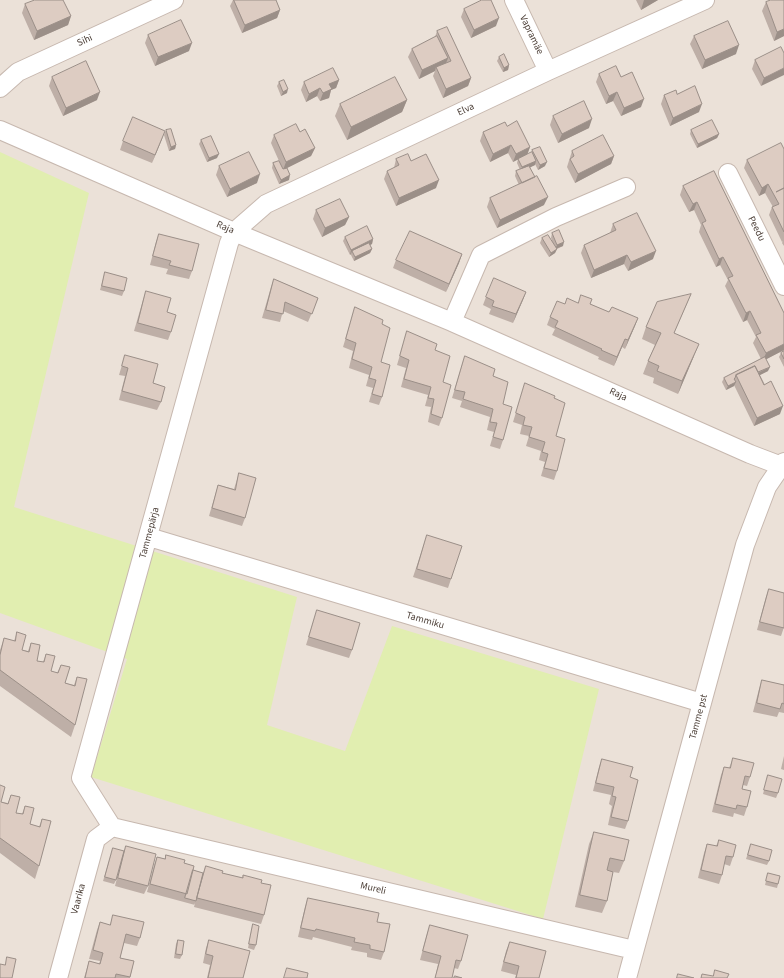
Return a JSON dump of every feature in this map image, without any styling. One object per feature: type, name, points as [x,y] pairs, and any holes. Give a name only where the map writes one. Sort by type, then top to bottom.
[{"type":"street","name":"Sihi","points":[[0,88],[18,72],[174,0]]},
{"type":"street","name":"Vapramäe","points":[[514,0],[548,71]]},
{"type":"street","name":"Elva","points":[[234,232],[266,204],[548,71],[705,0]]},
{"type":"street","name":"Raja","points":[[0,130],[234,232],[452,322],[750,454],[783,465]]},
{"type":"street","name":"Peedu","points":[[728,173],[784,286]]},
{"type":"street","points":[[452,322],[481,255],[556,217],[626,187]]},
{"type":"street","name":"Tammepärja","points":[[112,827],[81,778],[149,537],[229,243],[234,232]]},
{"type":"street","name":"Tamme pst","points":[[627,978],[745,545],[768,488],[783,465]]},
{"type":"street","name":"Tammiku","points":[[149,537],[702,703]]},
{"type":"street","name":"Mureli","points":[[112,827],[634,950]]},
{"type":"street","name":"Vaarika","points":[[58,978],[96,839],[112,827]]},
{"type":"shaded area","points":[[0,0],[784,0],[784,978],[0,978]]},
{"type":"green space","points":[[0,152],[89,193],[14,507],[297,597],[267,725],[345,751],[392,626],[599,689],[543,919],[91,777],[127,659],[0,613]]},
{"type":"building","points":[[35,0],[63,0],[71,16],[37,31],[25,4]]},
{"type":"building","points":[[234,0],[276,0],[280,10],[245,25]]},
{"type":"building","points":[[482,0],[491,0],[499,18],[474,30],[464,9]]},
{"type":"building","points":[[771,0],[784,0],[784,29],[777,32],[766,2]]},
{"type":"building","points":[[181,20],[192,43],[158,57],[148,35]]},
{"type":"building","points":[[728,21],[739,45],[705,60],[694,36]]},
{"type":"building","points":[[447,27],[471,78],[446,89],[436,67],[451,61],[437,31]]},
{"type":"building","points":[[437,36],[448,58],[422,70],[412,49]]},
{"type":"building","points":[[781,47],[784,53],[784,68],[764,78],[755,60]]},
{"type":"building","points":[[504,54],[509,65],[504,68],[499,57]]},
{"type":"building","points":[[86,61],[100,92],[66,108],[52,77]]},
{"type":"building","points":[[616,66],[621,77],[632,72],[644,99],[624,108],[617,92],[609,96],[599,74]]},
{"type":"building","points":[[333,68],[339,80],[329,84],[332,89],[323,93],[320,88],[309,94],[304,82]]},
{"type":"building","points":[[395,77],[407,100],[351,127],[340,104]]},
{"type":"building","points":[[284,80],[288,89],[283,92],[279,82]]},
{"type":"building","points":[[695,86],[702,104],[673,118],[664,95],[676,90],[677,94]]},
{"type":"building","points":[[584,101],[592,119],[562,134],[553,116]]},
{"type":"building","points":[[133,117],[165,131],[155,155],[123,141]]},
{"type":"building","points":[[712,120],[719,134],[698,144],[691,130]]},
{"type":"building","points":[[517,121],[530,147],[516,154],[511,145],[493,154],[483,132],[505,122],[507,126]]},
{"type":"building","points":[[296,124],[300,132],[305,129],[315,148],[286,162],[274,135]]},
{"type":"building","points":[[171,129],[176,145],[171,147],[166,130]]},
{"type":"building","points":[[603,135],[614,156],[578,174],[570,159],[574,156],[572,151]]},
{"type":"building","points":[[211,136],[219,154],[209,158],[201,140]]},
{"type":"building","points":[[781,143],[784,149],[784,232],[772,207],[779,204],[768,184],[762,188],[747,160]]},
{"type":"building","points":[[540,147],[547,162],[540,165],[532,150]]},
{"type":"building","points":[[249,152],[260,174],[230,189],[219,166]]},
{"type":"building","points":[[532,152],[536,161],[522,167],[518,159]]},
{"type":"building","points":[[408,154],[411,161],[426,154],[439,180],[399,198],[387,171],[399,165],[396,159]]},
{"type":"building","points":[[279,161],[283,169],[287,168],[290,175],[281,180],[273,163]]},
{"type":"building","points":[[529,166],[535,177],[522,183],[516,171]]},
{"type":"building","points":[[714,171],[784,313],[784,344],[766,353],[756,335],[761,333],[750,311],[746,313],[728,278],[733,276],[723,257],[719,259],[702,223],[706,221],[697,202],[693,204],[683,186]]},
{"type":"building","points":[[537,176],[548,197],[500,220],[490,198]]},
{"type":"building","points":[[340,199],[349,217],[325,228],[316,210]]},
{"type":"building","points":[[637,213],[656,251],[631,262],[627,255],[594,270],[584,245],[616,230],[613,224]]},
{"type":"building","points":[[367,226],[373,239],[351,250],[345,237]]},
{"type":"building","points":[[559,230],[564,242],[557,245],[552,233]]},
{"type":"building","points":[[410,231],[462,254],[449,284],[396,260]]},
{"type":"building","points":[[159,234],[199,244],[192,271],[169,265],[171,261],[153,256]]},
{"type":"building","points":[[548,235],[557,249],[551,253],[542,238]]},
{"type":"building","points":[[369,243],[372,249],[355,257],[352,251]]},
{"type":"building","points":[[105,272],[127,278],[124,291],[102,286]]},
{"type":"building","points":[[494,278],[526,292],[516,314],[492,306],[494,301],[486,297]]},
{"type":"building","points":[[274,279],[318,298],[312,314],[285,302],[283,314],[266,310]]},
{"type":"building","points":[[146,291],[171,298],[167,312],[176,315],[171,332],[138,323]]},
{"type":"building","points":[[691,294],[674,333],[699,344],[682,381],[657,371],[659,366],[648,361],[661,333],[646,327],[657,302]]},
{"type":"building","points":[[581,295],[592,299],[590,304],[609,312],[612,307],[638,318],[628,340],[625,339],[617,357],[555,327],[558,321],[550,317],[557,301],[565,304],[567,298],[578,303]]},
{"type":"building","points":[[355,307],[383,320],[382,324],[390,328],[381,362],[390,365],[382,397],[372,394],[376,380],[369,378],[372,367],[352,359],[356,343],[346,339]]},
{"type":"building","points":[[407,331],[437,344],[435,350],[450,356],[443,382],[451,385],[442,418],[431,414],[434,399],[428,398],[431,387],[404,379],[409,360],[400,356]]},
{"type":"building","points":[[784,351],[784,359],[781,353]]},
{"type":"building","points":[[125,355],[158,364],[153,383],[165,387],[161,402],[122,391],[128,368],[122,366]]},
{"type":"building","points":[[465,356],[495,369],[493,376],[508,382],[503,404],[512,407],[503,440],[493,437],[497,423],[490,422],[493,409],[463,399],[465,392],[455,390]]},
{"type":"building","points":[[765,357],[770,367],[758,372],[755,366],[736,375],[734,379],[736,382],[728,386],[724,378]]},
{"type":"building","points":[[755,366],[764,385],[771,381],[783,406],[757,418],[736,375]]},
{"type":"building","points":[[525,383],[555,396],[554,398],[565,403],[556,436],[565,439],[557,471],[544,468],[548,454],[542,452],[545,442],[529,437],[532,427],[523,425],[525,417],[516,413]]},
{"type":"building","points":[[239,473],[256,478],[245,518],[212,508],[218,485],[235,490]]},
{"type":"building","points":[[427,535],[462,546],[451,579],[417,569]]},
{"type":"building","points":[[769,589],[784,593],[784,628],[760,622]]},
{"type":"building","points":[[317,610],[360,623],[352,650],[309,637]]},
{"type":"building","points":[[17,632],[26,635],[22,650],[29,652],[31,643],[40,645],[37,661],[44,662],[46,654],[55,656],[51,671],[58,673],[61,665],[70,667],[65,683],[75,686],[77,677],[87,679],[75,725],[0,670],[0,655],[4,638],[15,641]]},
{"type":"building","points":[[762,680],[784,685],[784,704],[782,703],[780,709],[757,703]]},
{"type":"building","points":[[733,758],[754,763],[750,777],[745,776],[742,789],[751,791],[747,807],[737,805],[736,809],[715,804],[724,767],[730,768]]},
{"type":"building","points":[[602,759],[633,767],[630,777],[638,780],[628,821],[611,817],[616,797],[612,796],[614,787],[596,783]]},
{"type":"building","points":[[768,775],[782,779],[778,793],[764,790]]},
{"type":"building","points":[[0,785],[5,787],[1,802],[8,804],[11,795],[20,797],[16,813],[23,814],[25,806],[34,808],[30,824],[40,827],[42,819],[51,821],[39,866],[0,838]]},
{"type":"building","points":[[594,832],[629,840],[624,861],[610,858],[607,870],[613,872],[607,901],[580,895]]},
{"type":"building","points":[[719,840],[736,845],[733,857],[726,856],[722,875],[701,870],[707,844],[717,846]]},
{"type":"building","points":[[751,844],[772,850],[769,861],[748,855]]},
{"type":"building","points":[[126,846],[156,854],[148,886],[118,878]]},
{"type":"building","points":[[113,848],[124,851],[116,880],[105,877]]},
{"type":"building","points":[[166,855],[185,860],[184,863],[194,866],[187,894],[150,884],[157,857],[165,859]]},
{"type":"building","points":[[206,866],[223,871],[222,873],[243,878],[243,875],[262,880],[261,883],[271,885],[264,915],[197,898]]},
{"type":"building","points":[[193,870],[203,873],[196,901],[185,898]]},
{"type":"building","points":[[768,873],[780,876],[778,884],[766,881]]},
{"type":"building","points":[[308,898],[379,913],[377,922],[390,924],[384,952],[370,949],[370,945],[354,942],[355,938],[316,929],[315,931],[301,928]]},
{"type":"building","points":[[113,915],[144,922],[140,938],[126,934],[120,958],[134,961],[130,977],[116,974],[115,978],[85,978],[89,961],[100,964],[103,953],[93,950],[100,922],[110,925]]},
{"type":"building","points":[[253,924],[259,926],[256,945],[249,944]]},
{"type":"building","points":[[430,925],[468,935],[461,961],[456,960],[452,978],[435,978],[441,956],[423,951]]},
{"type":"building","points":[[178,940],[184,941],[182,955],[176,954]]},
{"type":"building","points":[[209,940],[250,951],[243,978],[208,978],[213,956],[206,954]]},
{"type":"building","points":[[510,942],[546,951],[539,978],[516,978],[519,966],[504,962]]},
{"type":"building","points":[[7,957],[16,959],[12,978],[0,978],[0,964],[5,965]]},
{"type":"building","points":[[287,968],[308,973],[307,978],[284,978]]},
{"type":"building","points":[[715,970],[729,974],[727,978],[701,978],[702,974],[713,976]]},
{"type":"building","points":[[678,974],[694,978],[677,978]]}]
